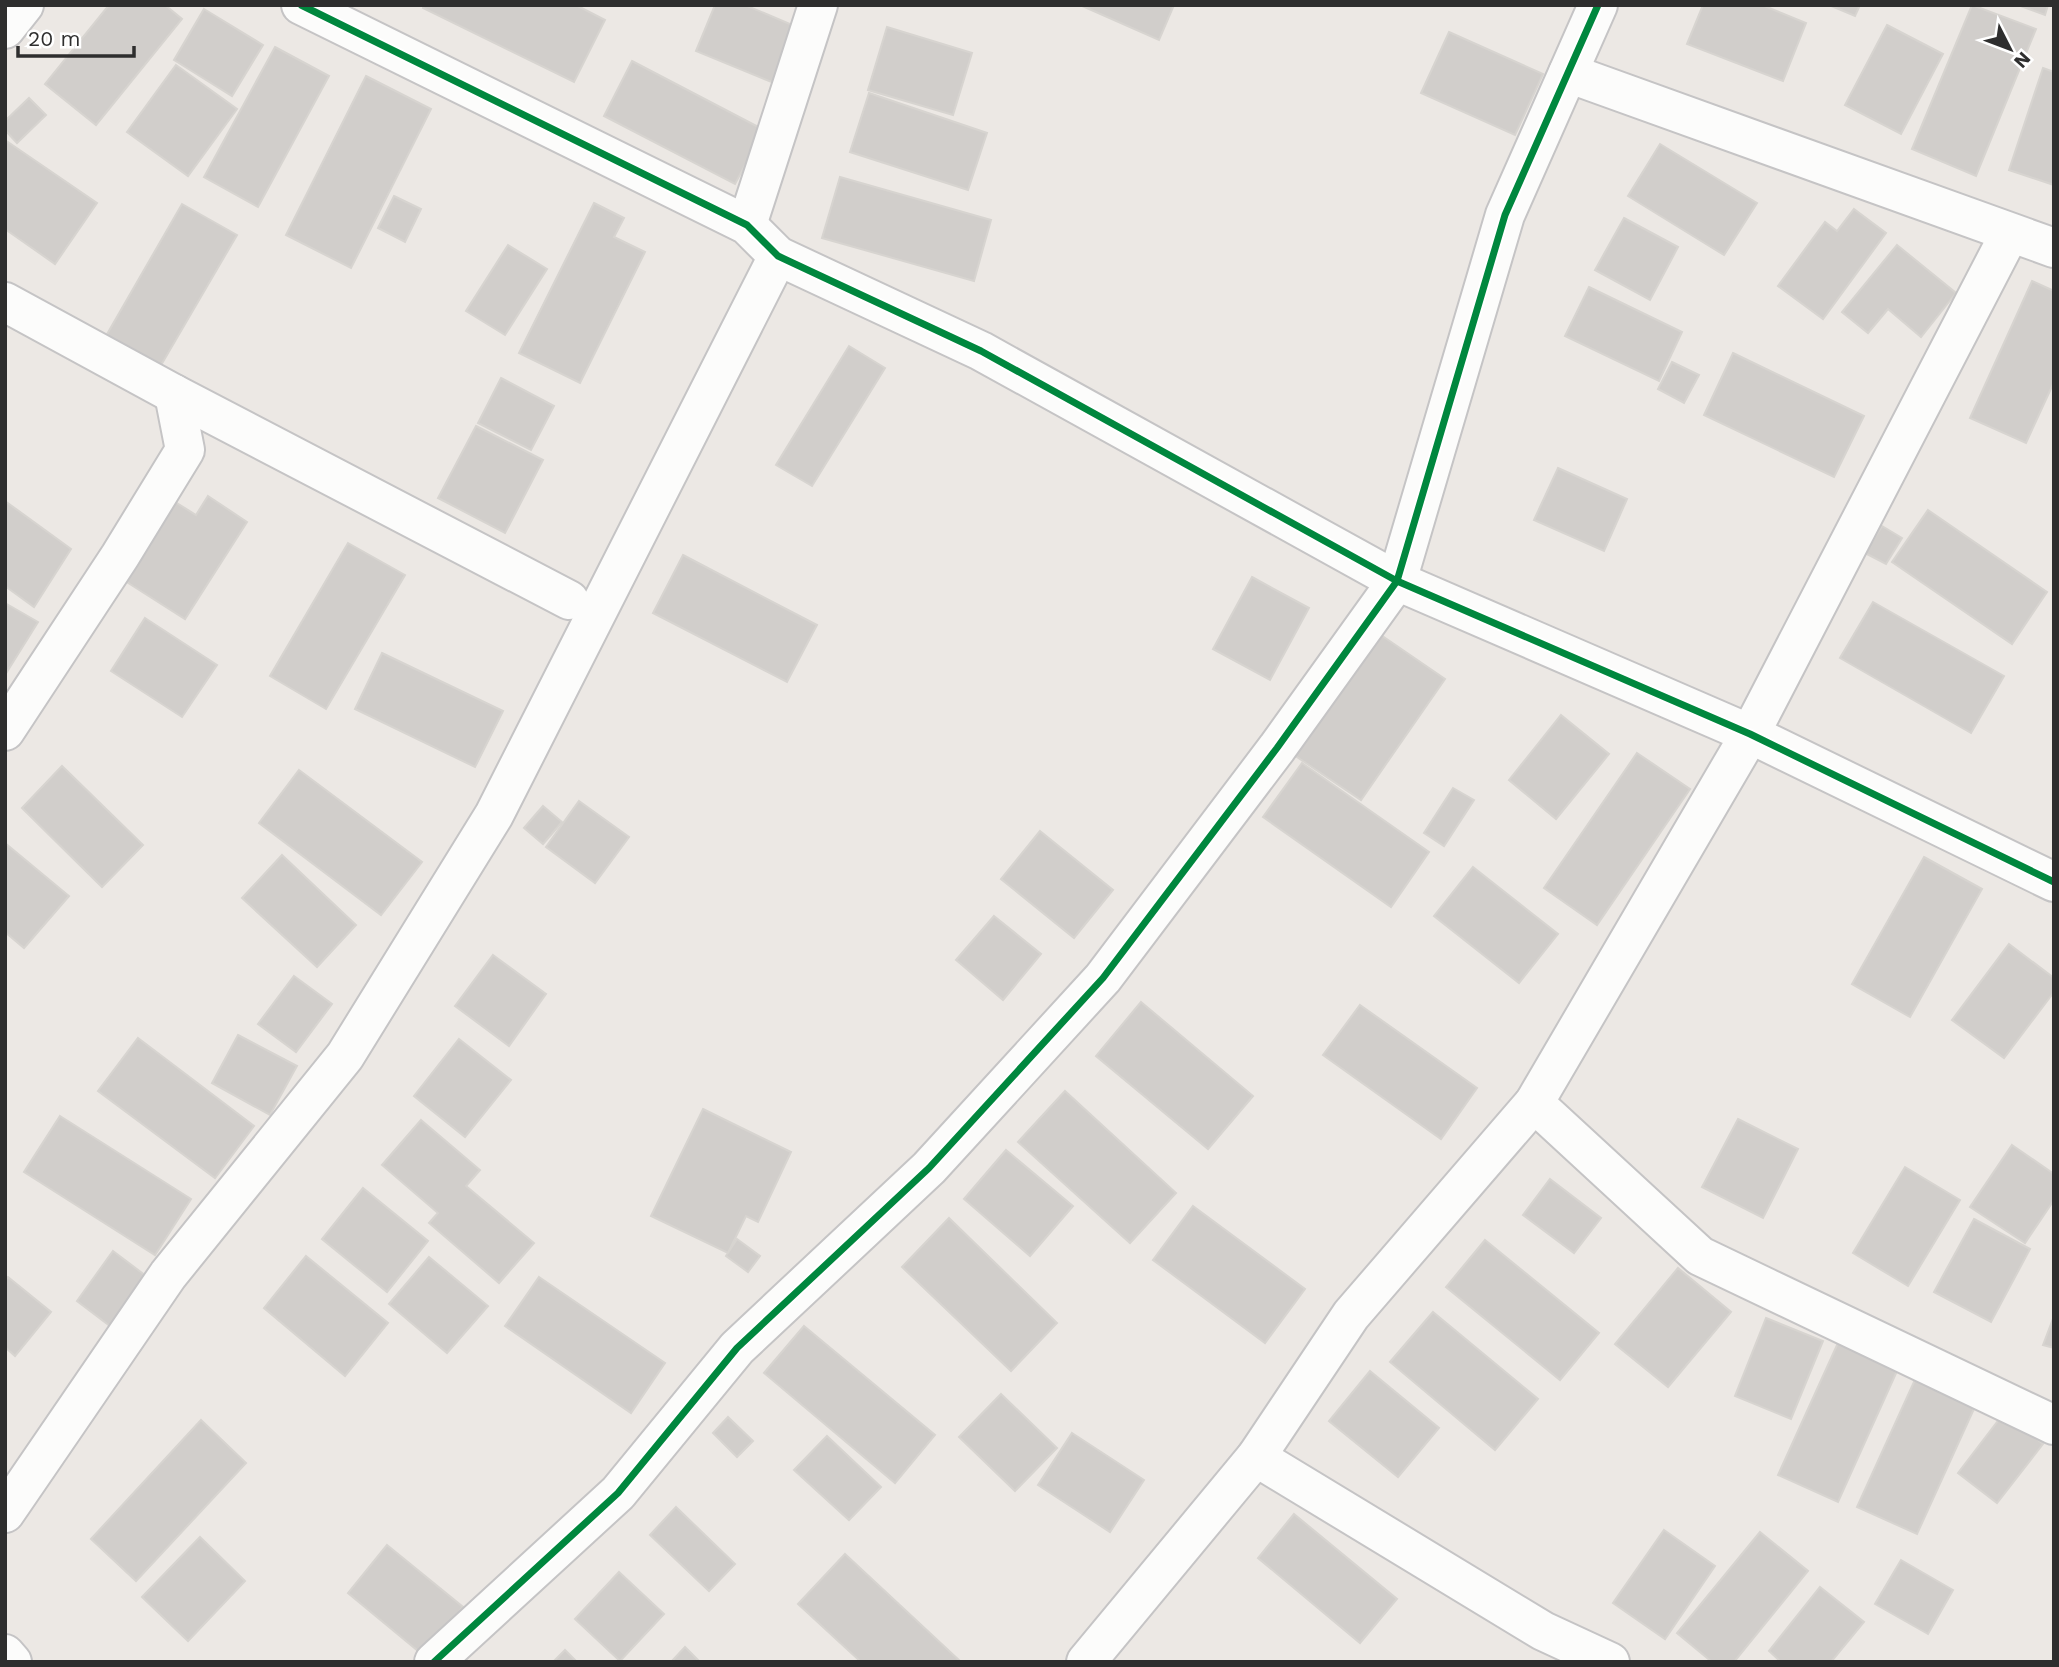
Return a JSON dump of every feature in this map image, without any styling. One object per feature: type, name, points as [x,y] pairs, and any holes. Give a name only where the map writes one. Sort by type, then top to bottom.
[{"type":"street","points":[[5,29],[24,5]]},
{"type":"street","points":[[301,5],[747,225],[778,256],[981,351],[1397,581],[1750,734],[2054,882]]},
{"type":"street","points":[[747,225],[818,5]]},
{"type":"street","points":[[434,1662],[618,1493],[737,1348],[929,1168],[1103,978],[1277,748],[1397,581],[1505,215],[1598,5]]},
{"type":"street","points":[[1568,74],[2054,248]]},
{"type":"street","points":[[1086,1662],[1256,1457],[1350,1315],[1534,1104],[1750,734],[2010,233]]},
{"type":"street","points":[[5,1513],[168,1275],[345,1056],[494,815],[778,256]]},
{"type":"street","points":[[5,302],[174,394],[569,600]]},
{"type":"street","points":[[5,731],[120,556],[185,450],[174,394]]},
{"type":"street","points":[[1534,1104],[1700,1256],[2054,1425]]},
{"type":"street","points":[[1256,1457],[1543,1631],[1610,1662]]},
{"type":"street","points":[[5,1654],[12,1662]]},
{"type":"building","points":[[109,5],[165,5],[182,19],[96,125],[45,84]]},
{"type":"building","points":[[424,5],[576,5],[605,20],[574,82],[423,8]]},
{"type":"building","points":[[715,5],[745,5],[797,27],[774,83],[696,51]]},
{"type":"building","points":[[1080,5],[1174,5],[1159,40]]},
{"type":"building","points":[[1703,5],[1762,5],[1806,23],[1783,81],[1687,44]]},
{"type":"building","points":[[1829,5],[1860,5],[1855,16]]},
{"type":"building","points":[[1972,5],[2036,29],[1976,176],[1912,149]]},
{"type":"building","points":[[2018,5],[2048,5],[2045,15]]},
{"type":"building","points":[[204,9],[263,45],[232,96],[174,60]]},
{"type":"building","points":[[1887,25],[1943,54],[1901,134],[1845,105]]},
{"type":"building","points":[[887,27],[972,53],[953,115],[868,90]]},
{"type":"building","points":[[1449,32],[1543,74],[1515,135],[1421,93]]},
{"type":"building","points":[[275,47],[329,76],[258,207],[204,177]]},
{"type":"building","points":[[632,61],[764,130],[735,184],[604,116]]},
{"type":"building","points":[[176,65],[237,109],[188,176],[127,132]]},
{"type":"building","points":[[2043,68],[2054,72],[2054,185],[2009,170]]},
{"type":"building","points":[[366,76],[431,109],[351,268],[286,235]]},
{"type":"building","points":[[869,93],[987,133],[968,190],[850,152]]},
{"type":"building","points":[[29,98],[46,115],[17,143],[5,130],[5,121]]},
{"type":"building","points":[[5,140],[97,203],[55,264],[5,229]]},
{"type":"building","points":[[1660,144],[1757,203],[1724,255],[1628,196]]},
{"type":"building","points":[[840,177],[991,220],[974,281],[822,238]]},
{"type":"building","points":[[394,196],[421,209],[405,242],[378,228]]},
{"type":"building","points":[[594,203],[624,218],[614,237],[645,252],[580,383],[519,353]]},
{"type":"building","points":[[182,204],[237,235],[160,367],[106,336]]},
{"type":"building","points":[[1854,209],[1886,233],[1823,319],[1778,286],[1825,222],[1837,231]]},
{"type":"building","points":[[1624,218],[1678,247],[1650,300],[1595,270]]},
{"type":"building","points":[[508,245],[547,269],[505,335],[466,311]]},
{"type":"building","points":[[1897,245],[1956,293],[1921,337],[1888,309],[1868,333],[1842,312]]},
{"type":"building","points":[[2032,281],[2054,291],[2054,382],[2026,443],[1970,418]]},
{"type":"building","points":[[1589,287],[1682,332],[1659,381],[1565,336]]},
{"type":"building","points":[[849,346],[885,368],[812,486],[776,465]]},
{"type":"building","points":[[1733,353],[1864,416],[1834,477],[1704,415]]},
{"type":"building","points":[[1672,362],[1699,375],[1684,403],[1658,389]]},
{"type":"building","points":[[501,378],[554,406],[531,450],[478,423]]},
{"type":"building","points":[[476,426],[543,460],[505,533],[438,498]]},
{"type":"building","points":[[1558,468],[1627,499],[1604,551],[1534,520]]},
{"type":"building","points":[[208,496],[247,522],[185,619],[122,579],[172,500],[196,515]]},
{"type":"building","points":[[5,501],[71,549],[34,607],[5,586]]},
{"type":"building","points":[[1928,510],[2047,592],[2012,644],[1892,562]]},
{"type":"building","points":[[1882,526],[1902,538],[1886,564],[1865,553]]},
{"type":"building","points":[[348,543],[405,575],[326,709],[270,676]]},
{"type":"building","points":[[683,555],[817,625],[787,682],[653,613]]},
{"type":"building","points":[[1252,577],[1309,608],[1270,680],[1213,649]]},
{"type":"building","points":[[1873,602],[2004,676],[1971,733],[1840,658]]},
{"type":"building","points":[[5,603],[38,622],[5,675]]},
{"type":"building","points":[[145,618],[217,665],[182,717],[111,671]]},
{"type":"building","points":[[1378,633],[1445,679],[1361,800],[1294,755]]},
{"type":"building","points":[[382,653],[503,711],[475,767],[355,709]]},
{"type":"building","points":[[1561,715],[1609,754],[1556,819],[1509,780]]},
{"type":"building","points":[[1637,753],[1690,789],[1597,925],[1544,888]]},
{"type":"building","points":[[1302,763],[1429,852],[1391,907],[1263,817]]},
{"type":"building","points":[[62,766],[143,845],[102,887],[22,808]]},
{"type":"building","points":[[299,770],[422,862],[381,915],[259,823]]},
{"type":"building","points":[[1453,788],[1474,800],[1444,846],[1424,833]]},
{"type":"building","points":[[579,801],[629,837],[595,883],[546,847]]},
{"type":"building","points":[[543,806],[562,822],[543,844],[524,828]]},
{"type":"building","points":[[1040,831],[1113,890],[1074,938],[1001,879]]},
{"type":"building","points":[[5,843],[69,896],[24,948],[5,932]]},
{"type":"building","points":[[282,855],[356,925],[317,967],[242,898]]},
{"type":"building","points":[[1924,857],[1982,889],[1910,1017],[1852,984]]},
{"type":"building","points":[[1473,867],[1558,934],[1519,983],[1434,916]]},
{"type":"building","points":[[994,916],[1041,954],[1003,1000],[956,960]]},
{"type":"building","points":[[2009,944],[2054,978],[2054,992],[2004,1058],[1952,1020]]},
{"type":"building","points":[[493,955],[546,994],[509,1046],[455,1006]]},
{"type":"building","points":[[294,976],[332,1004],[296,1052],[258,1024]]},
{"type":"building","points":[[1141,1002],[1253,1096],[1208,1149],[1096,1056]]},
{"type":"building","points":[[1360,1005],[1477,1088],[1441,1139],[1323,1055]]},
{"type":"building","points":[[238,1035],[297,1066],[270,1115],[212,1083]]},
{"type":"building","points":[[138,1038],[254,1126],[215,1178],[98,1091]]},
{"type":"building","points":[[459,1039],[511,1080],[465,1137],[414,1096]]},
{"type":"building","points":[[1065,1091],[1176,1193],[1130,1243],[1018,1142]]},
{"type":"building","points":[[703,1109],[791,1152],[758,1222],[746,1216],[728,1253],[651,1216]]},
{"type":"building","points":[[60,1116],[191,1199],[155,1255],[24,1172]]},
{"type":"building","points":[[1738,1119],[1798,1149],[1763,1218],[1702,1187]]},
{"type":"building","points":[[421,1120],[480,1170],[466,1186],[534,1243],[499,1283],[429,1223],[438,1213],[382,1165]]},
{"type":"building","points":[[2012,1145],[2054,1174],[2054,1200],[2025,1243],[1970,1207]]},
{"type":"building","points":[[1006,1150],[1073,1206],[1030,1256],[964,1199]]},
{"type":"building","points":[[1905,1167],[1960,1200],[1908,1286],[1853,1253]]},
{"type":"building","points":[[1550,1179],[1601,1218],[1574,1253],[1523,1215]]},
{"type":"building","points":[[363,1188],[428,1241],[387,1292],[322,1239]]},
{"type":"building","points":[[1193,1206],[1305,1289],[1265,1343],[1153,1260]]},
{"type":"building","points":[[949,1218],[1057,1323],[1011,1371],[902,1267]]},
{"type":"building","points":[[1974,1219],[2030,1249],[1991,1322],[1934,1292]]},
{"type":"building","points":[[737,1239],[760,1256],[748,1272],[726,1256]]},
{"type":"building","points":[[1485,1240],[1599,1333],[1560,1380],[1446,1287]]},
{"type":"building","points":[[113,1251],[146,1276],[110,1326],[77,1301]]},
{"type":"building","points":[[306,1256],[388,1323],[345,1376],[264,1308]]},
{"type":"building","points":[[429,1257],[488,1306],[447,1353],[389,1304]]},
{"type":"building","points":[[1678,1268],[1731,1312],[1668,1387],[1615,1344]]},
{"type":"building","points":[[8,1277],[51,1312],[15,1356],[5,1347],[5,1280]]},
{"type":"building","points":[[539,1277],[665,1363],[631,1413],[505,1326]]},
{"type":"building","points":[[1433,1312],[1538,1399],[1495,1450],[1390,1362]]},
{"type":"building","points":[[2054,1316],[2054,1348],[2043,1345]]},
{"type":"building","points":[[1766,1318],[1823,1341],[1791,1419],[1735,1396]]},
{"type":"building","points":[[804,1326],[935,1435],[895,1483],[764,1373]]},
{"type":"building","points":[[1842,1334],[1902,1360],[1838,1502],[1778,1475]]},
{"type":"building","points":[[1370,1371],[1439,1428],[1398,1477],[1329,1421]]},
{"type":"building","points":[[1918,1373],[1978,1400],[1917,1534],[1857,1507]]},
{"type":"building","points":[[1001,1394],[1057,1448],[1015,1491],[959,1437]]},
{"type":"building","points":[[2004,1413],[2043,1444],[1997,1503],[1958,1473]]},
{"type":"building","points":[[728,1417],[753,1441],[737,1457],[713,1433]]},
{"type":"building","points":[[201,1420],[246,1463],[136,1581],[91,1539]]},
{"type":"building","points":[[1072,1433],[1144,1480],[1110,1532],[1038,1485]]},
{"type":"building","points":[[827,1436],[881,1487],[849,1520],[794,1470]]},
{"type":"building","points":[[676,1507],[735,1564],[709,1591],[650,1535]]},
{"type":"building","points":[[1294,1514],[1397,1599],[1360,1643],[1258,1558]]},
{"type":"building","points":[[1664,1530],[1715,1566],[1665,1639],[1613,1603]]},
{"type":"building","points":[[1760,1532],[1808,1571],[1734,1662],[1712,1662],[1677,1633]]},
{"type":"building","points":[[200,1537],[245,1581],[188,1641],[142,1597]]},
{"type":"building","points":[[387,1545],[463,1607],[423,1655],[348,1593]]},
{"type":"building","points":[[845,1554],[961,1662],[861,1662],[798,1604]]},
{"type":"building","points":[[1901,1560],[1953,1590],[1928,1634],[1875,1604]]},
{"type":"building","points":[[619,1572],[664,1614],[620,1661],[575,1619]]},
{"type":"building","points":[[1820,1587],[1864,1622],[1831,1662],[1781,1662],[1769,1651]]},
{"type":"building","points":[[685,1647],[700,1662],[671,1662]]},
{"type":"building","points":[[565,1650],[577,1662],[553,1662]]},
{"type":"cycle path","points":[[301,5],[747,225],[778,256],[981,351],[1397,581],[1750,734],[2054,882]]},
{"type":"cycle path","points":[[434,1662],[618,1493],[737,1348],[929,1168],[1103,978],[1277,748],[1397,581],[1505,215],[1598,5]]}]
